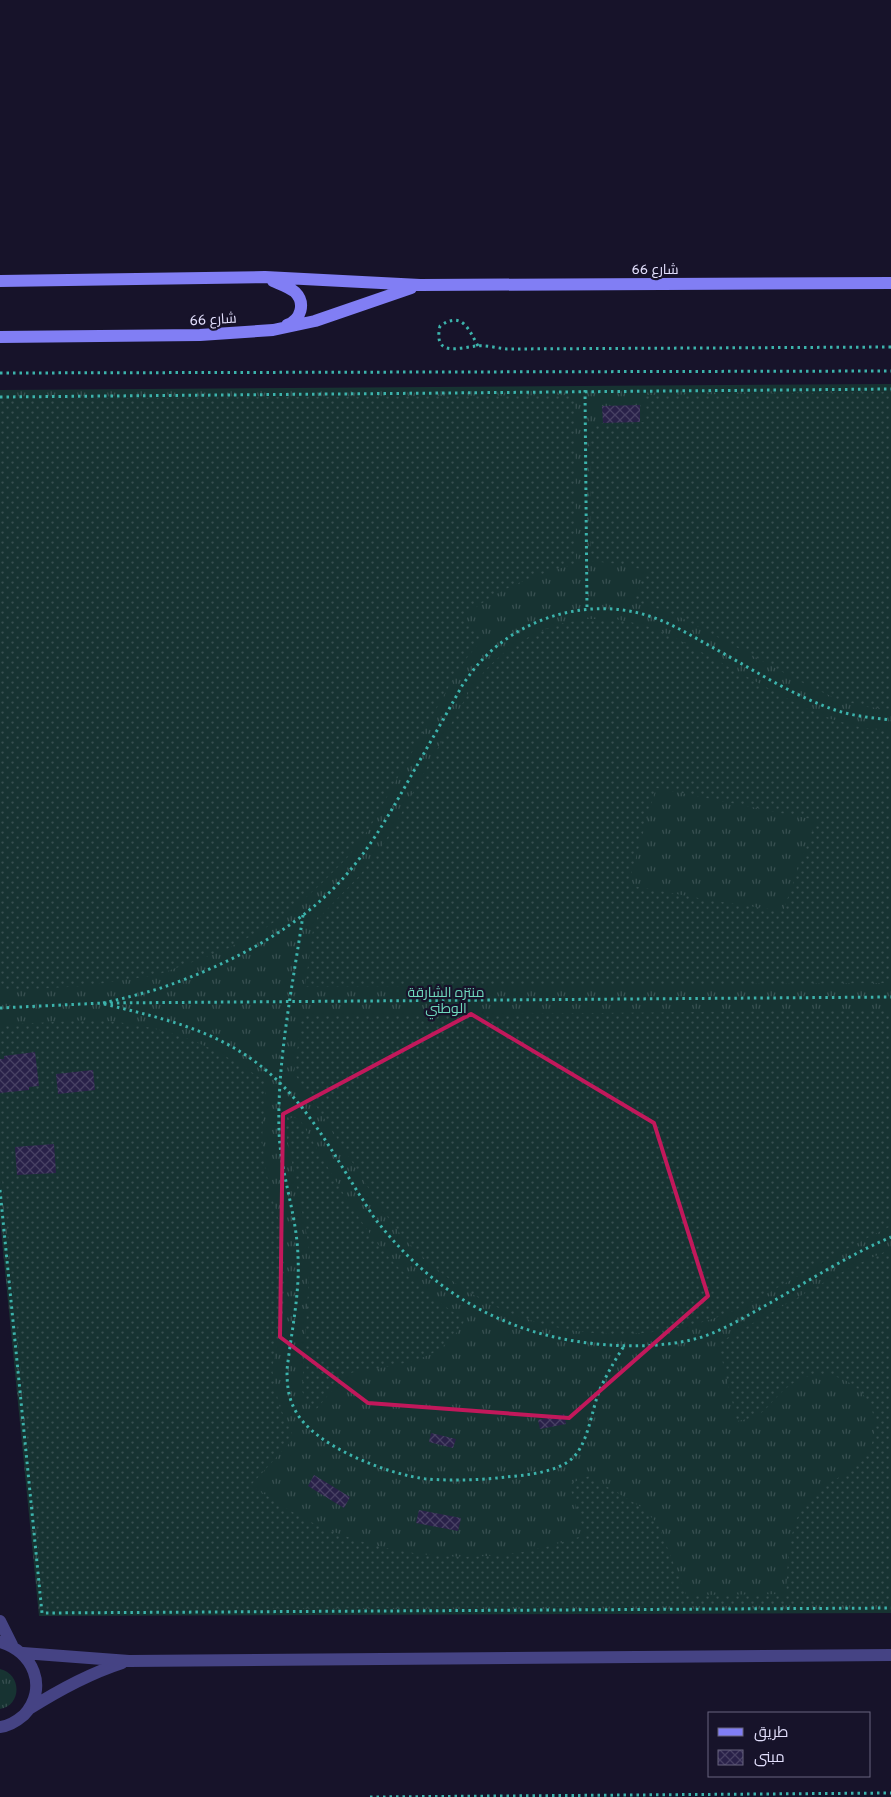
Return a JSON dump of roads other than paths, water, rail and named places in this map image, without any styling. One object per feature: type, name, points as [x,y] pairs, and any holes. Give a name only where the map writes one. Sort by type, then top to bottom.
[{"type":"street","name":"شارع 66","points":[[0,280],[265,277],[420,285],[891,283]]},
{"type":"street","points":[[265,277],[289,288],[296,293],[300,301],[301,309],[298,318],[273,330]]},
{"type":"street","name":"شارع 66","points":[[0,337],[200,335],[273,330],[316,321],[420,285]]},
{"type":"lane","points":[[0,1621],[6,1644],[23,1653],[129,1660],[891,1655]]},
{"type":"lane","points":[[23,1653],[32,1665],[36,1680],[35,1695],[29,1709]]},
{"type":"lane","points":[[0,1727],[18,1720],[29,1709],[60,1689],[94,1672],[129,1660]]},
{"type":"park label","name":"منتزه الشارقة الوطني","points":[[446,1000]]}]
